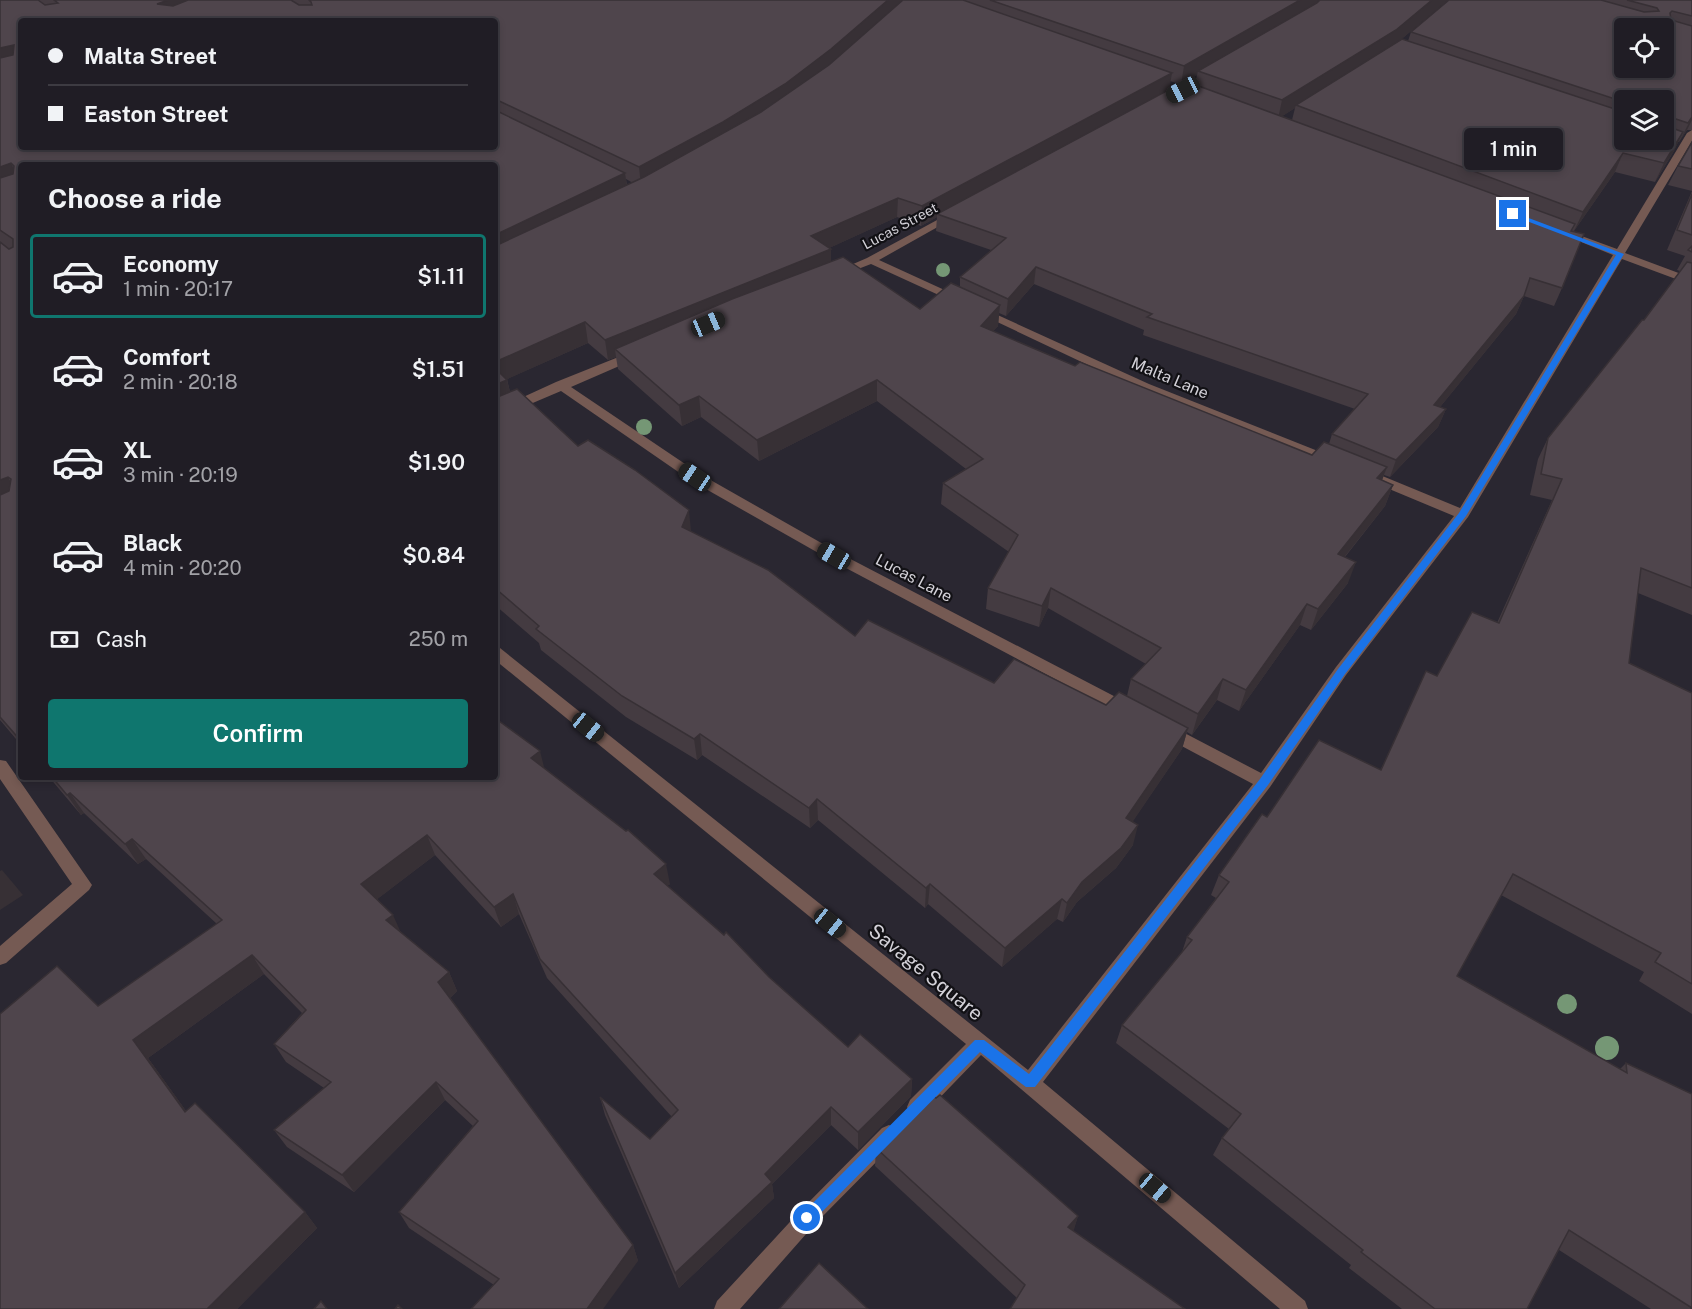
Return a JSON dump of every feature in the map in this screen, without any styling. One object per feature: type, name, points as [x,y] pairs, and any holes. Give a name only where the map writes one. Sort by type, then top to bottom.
[{"type":"street","points":[[1030,1083],[1264,782],[1341,672],[1463,514],[1692,133]]},
{"type":"street","name":"Lucas Street","points":[[828,277],[871,260],[961,211]]},
{"type":"street","points":[[1556,230],[1692,282]]},
{"type":"street","name":"Malta Lane","points":[[871,260],[1145,387],[1342,465]]},
{"type":"street","points":[[498,414],[645,350]]},
{"type":"street","name":"Lucas Lane","points":[[560,386],[705,483],[834,556],[1264,782]]},
{"type":"street","points":[[1364,474],[1463,514]]},
{"type":"street","name":"Savage Square","points":[[498,654],[1030,1083],[1298,1309]]},
{"type":"street","points":[[0,766],[83,885],[0,957]]},
{"type":"street","points":[[725,1309],[807,1218],[979,1044]]},
{"type":"building","points":[[0,0],[38,0],[45,5],[58,3],[54,0],[168,0],[157,4],[173,6],[188,0],[291,0],[299,5],[312,5],[309,0],[888,0],[831,49],[785,84],[723,122],[639,167],[498,100],[498,18],[18,18],[18,150],[498,150],[498,111],[625,173],[498,234],[498,162],[18,162],[18,738],[0,717],[0,495],[9,491],[11,479],[8,477],[0,480],[0,242],[9,249],[13,247],[13,239],[0,230],[0,178],[13,174],[14,166],[11,163],[0,167],[0,58],[13,55],[14,45],[0,48]]},
{"type":"building","points":[[903,0],[963,0],[1172,73],[922,206],[898,198],[811,236],[831,249],[605,340],[585,322],[498,361],[498,245],[644,177],[761,112],[829,65]]},
{"type":"building","points":[[990,0],[1300,0],[1184,66]]},
{"type":"building","points":[[1320,0],[1432,0],[1396,30],[1282,100],[1198,71],[1317,3]]},
{"type":"building","points":[[1449,0],[1601,0],[1644,12],[1659,11],[1657,8],[1627,0],[1692,0],[1692,16],[1672,11],[1671,18],[1614,18],[1614,78],[1674,78],[1674,21],[1692,26],[1692,117],[1688,123],[1674,118],[1674,90],[1614,90],[1614,99],[1411,32]]},
{"type":"building","points":[[1402,39],[1614,109],[1614,150],[1672,150],[1664,163],[1623,153],[1583,212],[1296,105]]},
{"type":"building","points":[[1185,81],[1575,224],[1571,231],[1584,234],[1562,288],[1530,278],[1524,296],[1434,405],[1446,409],[1396,460],[1332,434],[1368,394],[1147,317],[1152,314],[1036,267],[1008,299],[960,277],[1006,238],[937,214]]},
{"type":"building","points":[[1674,129],[1683,132],[1674,147]]},
{"type":"building","points":[[1692,142],[1692,169],[1678,166]]},
{"type":"building","points":[[1692,194],[1692,235],[1677,230]]},
{"type":"building","points":[[843,257],[920,309],[951,283],[1000,305],[981,326],[1075,366],[1080,362],[1312,455],[1324,442],[1387,467],[1377,478],[1393,485],[1338,554],[1356,562],[1318,609],[1307,604],[1246,690],[1223,679],[1198,714],[1131,679],[1161,648],[1051,588],[1042,606],[988,588],[1018,535],[943,483],[983,459],[877,380],[757,440],[699,396],[679,405],[615,349],[732,299]]},
{"type":"building","points":[[1687,262],[1692,263],[1692,588],[1641,568],[1629,663],[1692,693],[1692,984],[1655,962],[1661,953],[1513,874],[1457,976],[1627,1073],[1626,1063],[1692,1094],[1692,1308],[1569,1230],[1527,1309],[1435,1309],[1361,1252],[1363,1250],[1222,1138],[1241,1114],[1122,1025],[1192,940],[1187,937],[1229,882],[1219,875],[1262,814],[1267,817],[1319,740],[1381,770],[1426,671],[1437,676],[1472,612],[1499,623],[1562,479],[1541,474],[1548,438],[1644,320]]},
{"type":"building","points":[[498,371],[507,380],[498,384]]},
{"type":"building","points":[[517,389],[578,446],[588,440],[635,470],[689,510],[682,527],[768,570],[855,636],[868,620],[994,683],[1014,659],[1106,705],[1119,692],[1188,728],[1126,818],[1138,825],[1121,848],[1082,882],[1067,903],[1062,899],[1005,948],[930,884],[926,888],[817,799],[809,808],[700,734],[694,739],[622,696],[536,629],[539,626],[498,591],[498,397]]},
{"type":"building","points":[[498,720],[540,751],[531,758],[626,831],[628,830],[666,864],[654,874],[724,935],[726,932],[769,977],[848,1047],[860,1034],[912,1079],[858,1132],[831,1107],[765,1174],[772,1182],[675,1273],[600,1097],[650,1139],[678,1110],[540,959],[513,894],[494,907],[427,835],[361,884],[393,915],[386,920],[449,972],[438,982],[633,1245],[587,1309],[471,1309],[499,1279],[399,1212],[478,1121],[436,1082],[342,1175],[274,1130],[331,1082],[274,1044],[306,1010],[252,955],[133,1040],[185,1112],[195,1103],[305,1212],[207,1309],[0,1309],[0,1014],[57,966],[98,1006],[222,920],[132,839],[125,844],[70,793],[67,795],[54,780],[498,780]]},
{"type":"building","points":[[930,1093],[936,1098],[940,1095],[1078,1216],[1068,1227],[1185,1309],[1010,1309],[1025,1285],[876,1148]]},
{"type":"building","points":[[819,1263],[868,1309],[779,1309]]},
{"type":"building","points":[[321,1301],[327,1309],[314,1309]]},
{"type":"route","points":[[807,1218],[979,1044],[1030,1083],[1264,782],[1341,672],[1463,514],[1620,254],[1513,214]]}]
